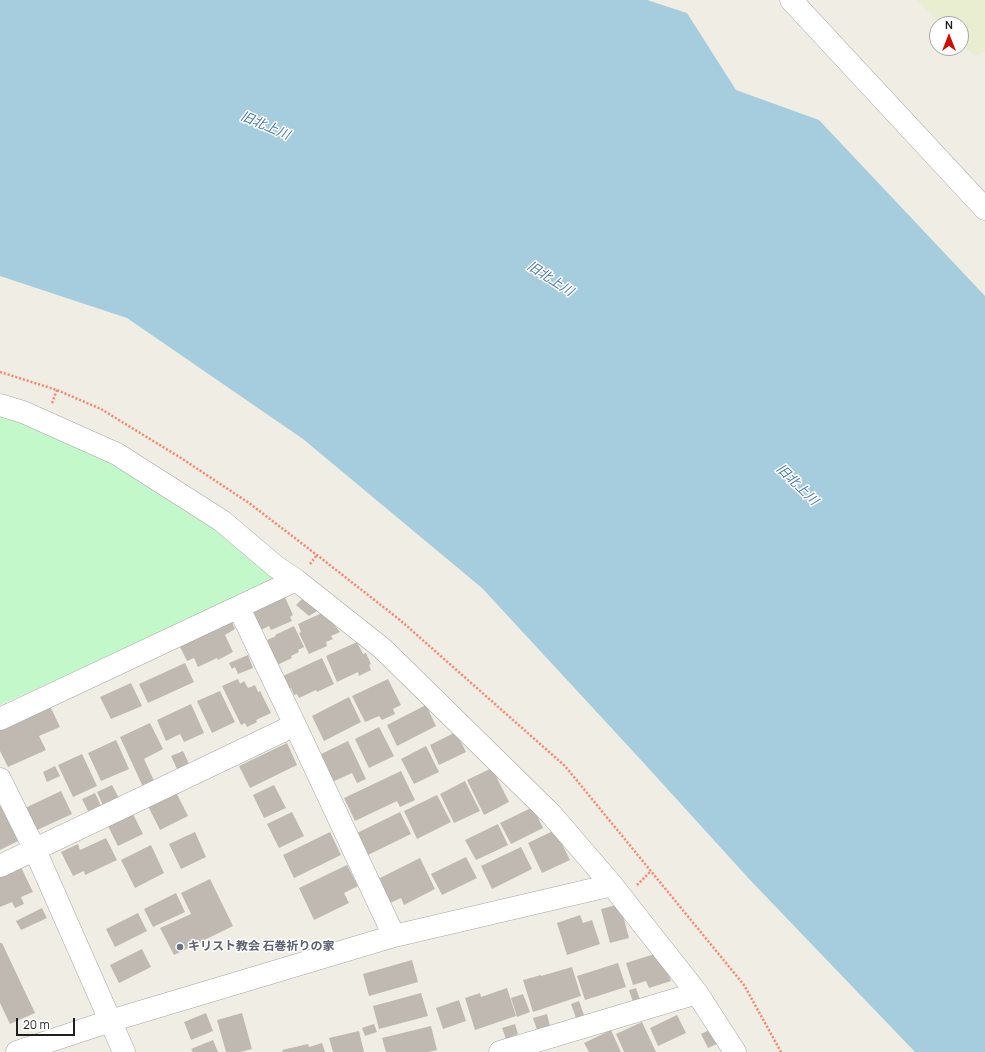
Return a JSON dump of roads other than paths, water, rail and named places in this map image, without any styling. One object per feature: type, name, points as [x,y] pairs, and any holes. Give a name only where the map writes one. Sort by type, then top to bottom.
[{"type":"street","points":[[791,0],[985,209]]},
{"type":"street","points":[[0,405],[23,412],[116,454],[222,521],[276,566],[383,649],[551,814],[612,885],[697,993],[735,1052]]},
{"type":"street","points":[[0,720],[296,580]]},
{"type":"street","points":[[239,608],[296,725],[394,936]]},
{"type":"street","points":[[0,866],[296,725]]},
{"type":"street","points":[[0,779],[35,850],[124,1052]]},
{"type":"street","points":[[26,1051],[110,1021],[394,936],[612,885]]},
{"type":"street","points":[[500,1052],[697,993]]},
{"type":"water","name":"旧北上川","points":[[0,0],[647,0],[687,13],[736,90],[819,120],[985,296],[985,1052],[915,1052],[751,881],[482,588],[303,439],[127,318],[0,276]]},
{"type":"place","name":"キリスト教会 石巻祈りの家","points":[[180,947]]}]
